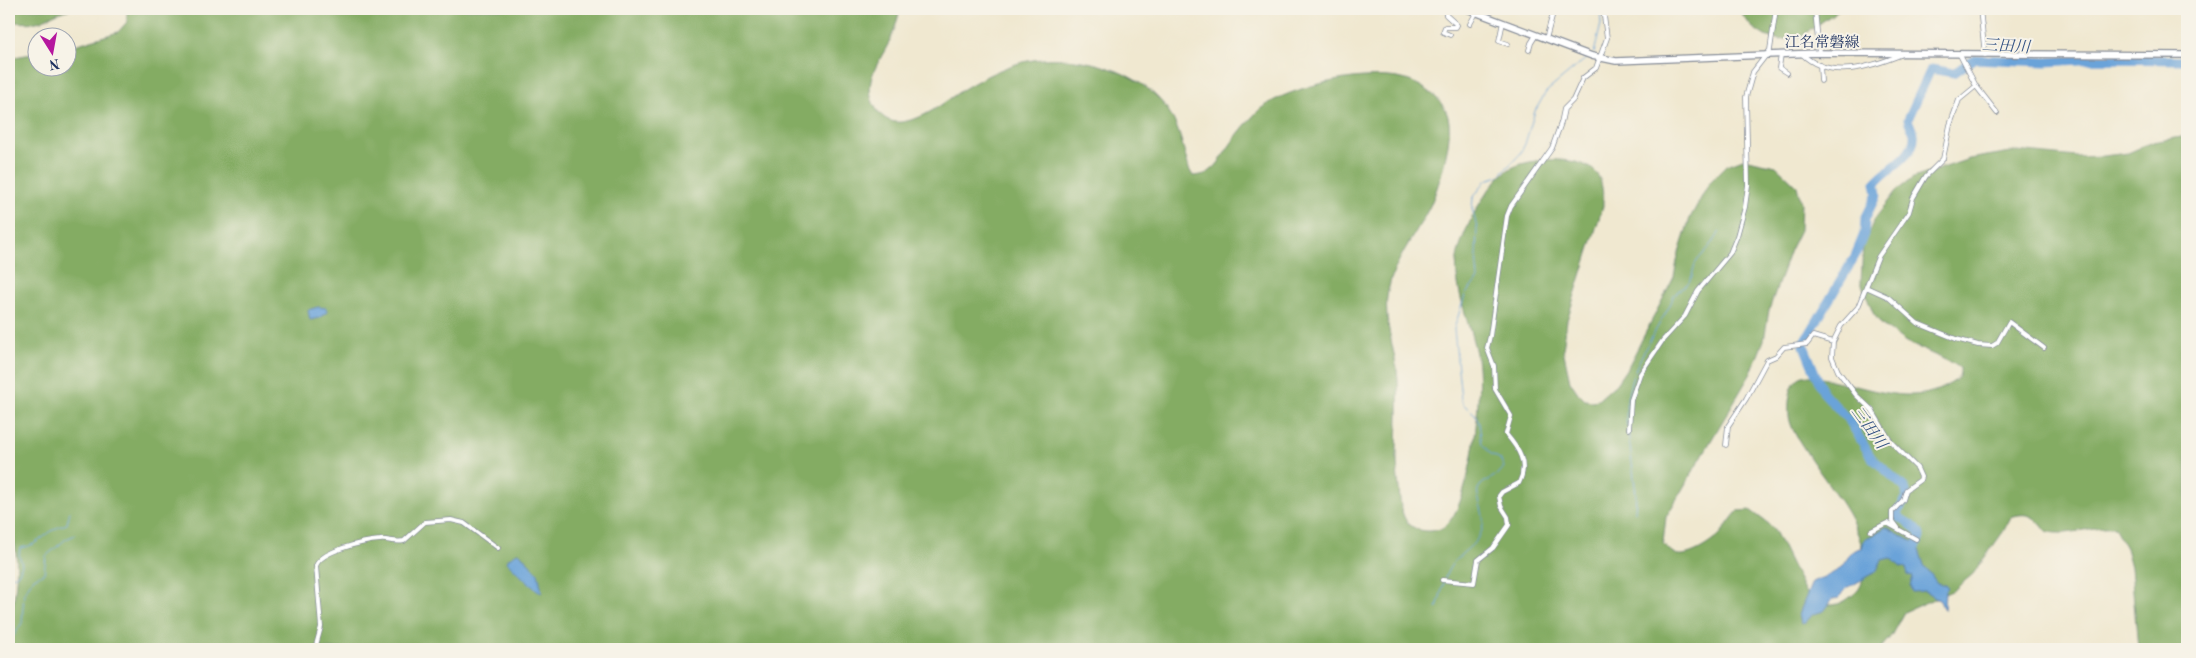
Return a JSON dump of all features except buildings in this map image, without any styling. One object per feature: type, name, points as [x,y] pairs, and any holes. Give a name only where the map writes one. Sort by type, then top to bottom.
[{"type":"main road","name":"江名常磐線","points":[[1467,9],[1590,55],[1632,62],[1802,53],[2187,56]]},
{"type":"street","points":[[1445,9],[1446,15],[1457,25],[1456,27],[1445,27],[1443,32],[1450,35]]},
{"type":"street","points":[[1546,39],[1554,9]]},
{"type":"street","points":[[1442,580],[1474,583],[1478,560],[1492,548],[1509,525],[1508,517],[1501,506],[1498,496],[1519,483],[1523,472],[1523,461],[1519,449],[1506,434],[1511,416],[1495,389],[1494,366],[1487,348],[1507,216],[1511,206],[1552,148],[1564,108],[1573,100],[1583,78],[1596,68],[1607,38],[1603,9]]},
{"type":"street","points":[[1629,429],[1631,400],[1640,374],[1663,340],[1685,316],[1698,291],[1730,253],[1737,236],[1745,207],[1748,185],[1746,97],[1753,72],[1761,59],[1766,55],[1771,43],[1776,9]]},
{"type":"street","points":[[1814,9],[1819,53]]},
{"type":"street","points":[[1980,9],[1985,55]]},
{"type":"street","points":[[1470,24],[1476,12]]},
{"type":"street","points":[[1503,22],[1499,42],[1508,44]]},
{"type":"street","points":[[1529,50],[1530,43],[1536,36]]},
{"type":"street","points":[[1802,53],[1808,59],[1820,65],[1840,71],[1872,65],[1903,54]]},
{"type":"street","points":[[1781,54],[1779,68],[1787,73]]},
{"type":"street","points":[[1960,55],[1976,86],[1998,112]]},
{"type":"street","points":[[1820,65],[1821,81]]},
{"type":"street","points":[[1898,528],[1891,516],[1903,500],[1906,489],[1920,480],[1917,468],[1891,442],[1872,410],[1856,395],[1838,371],[1832,358],[1833,342],[1841,326],[1858,307],[1878,256],[1909,212],[1913,198],[1926,176],[1943,159],[1950,125],[1959,100],[1976,86]]},
{"type":"street","points":[[1866,287],[1888,297],[1917,323],[1956,339],[1978,345],[1992,346],[1997,343],[2009,322],[2044,348]]},
{"type":"street","points":[[1726,445],[1728,426],[1746,399],[1766,360],[1776,356],[1784,347],[1807,344],[1813,336],[1833,342]]},
{"type":"street","points":[[315,649],[321,627],[316,566],[322,558],[340,548],[375,541],[404,541],[425,522],[443,520],[464,523],[498,548]]},
{"type":"street","points":[[1871,531],[1884,523],[1916,538]]},
{"type":"green space","points":[[9,9],[74,9],[61,12],[41,21],[29,23],[9,22]]},
{"type":"green space","points":[[124,9],[900,9],[888,45],[873,74],[870,89],[876,109],[889,120],[900,122],[925,115],[972,84],[1016,64],[1043,59],[1076,60],[1093,63],[1110,68],[1141,83],[1165,106],[1174,120],[1189,169],[1193,176],[1205,174],[1214,168],[1240,131],[1259,110],[1272,101],[1290,93],[1333,81],[1356,78],[1397,78],[1412,82],[1429,91],[1439,100],[1446,111],[1449,126],[1447,151],[1436,190],[1428,210],[1395,269],[1388,291],[1387,302],[1388,324],[1398,380],[1397,462],[1401,505],[1405,519],[1409,524],[1423,531],[1440,529],[1451,519],[1460,501],[1473,451],[1478,397],[1477,359],[1460,295],[1457,258],[1469,223],[1484,197],[1500,177],[1508,170],[1526,163],[1560,160],[1581,163],[1594,170],[1600,179],[1603,206],[1567,320],[1563,349],[1570,381],[1585,400],[1591,401],[1598,400],[1616,384],[1629,365],[1674,277],[1678,256],[1690,218],[1710,182],[1727,165],[1743,159],[1776,166],[1797,186],[1801,203],[1800,230],[1790,250],[1769,310],[1764,340],[1751,373],[1666,517],[1663,543],[1679,555],[1690,553],[1702,548],[1717,537],[1738,511],[1750,510],[1769,524],[1776,533],[1805,592],[1830,605],[1843,602],[1859,588],[1864,571],[1863,551],[1852,520],[1814,464],[1791,425],[1789,399],[1792,387],[1798,378],[1809,376],[1889,393],[1919,394],[1934,391],[1948,385],[1956,380],[1960,374],[1960,368],[1954,364],[1906,342],[1882,325],[1873,313],[1861,282],[1863,246],[1874,220],[1896,191],[1913,178],[1969,159],[2017,151],[2076,157],[2103,156],[2128,153],[2153,142],[2187,136],[2187,649],[2138,649],[2131,567],[2126,548],[2114,527],[2055,533],[2046,531],[2031,516],[2017,515],[2011,517],[2003,532],[1973,574],[1954,590],[1904,612],[1891,636],[1880,649],[9,649],[17,565],[13,537],[9,534],[9,58],[28,55],[28,78],[78,78],[78,44],[118,32],[127,22],[127,13]]},
{"type":"green space","points":[[1737,9],[1840,9],[1802,36],[1780,40],[1765,36],[1753,28]]},
{"type":"water","points":[[318,307],[326,308],[327,312],[319,318],[310,320],[308,310]]},
{"type":"water","points":[[1886,527],[1917,544],[1924,565],[1937,583],[1946,585],[1948,588],[1945,591],[1944,610],[1939,599],[1924,591],[1912,592],[1910,586],[1913,577],[1908,575],[1906,568],[1901,567],[1890,558],[1882,560],[1876,572],[1847,588],[1839,598],[1833,599],[1824,611],[1813,614],[1805,623],[1801,624],[1799,614],[1812,582],[1838,570],[1854,551],[1862,548],[1864,540]]},
{"type":"water","points":[[519,552],[538,573],[542,592],[529,584],[507,562],[509,558]]},
{"type":"waterway","points":[[1594,53],[1601,24],[1600,9]]},
{"type":"waterway","points":[[1445,578],[1453,563],[1474,543],[1482,530],[1483,518],[1478,489],[1504,467],[1500,459],[1491,454],[1482,444],[1479,423],[1475,414],[1464,405],[1461,399],[1454,329],[1465,295],[1478,279],[1476,255],[1477,228],[1472,208],[1473,198],[1486,180],[1499,176],[1520,154],[1535,111],[1546,92],[1588,57]]},
{"type":"waterway","name":"三田川","points":[[1804,343],[1855,256],[1864,234],[1865,219],[1877,194],[1875,183],[1900,162],[1910,149],[1914,134],[1908,119],[1931,69],[1954,73],[1974,59],[2046,62],[2099,59],[2187,60]]},
{"type":"waterway","points":[[1627,427],[1628,395],[1637,365],[1674,295],[1689,282],[1695,263],[1712,244],[1720,231]]},
{"type":"waterway","name":"三田川","points":[[1804,346],[1823,392],[1850,422],[1871,457],[1905,488],[1906,496],[1896,515],[1914,527],[1919,533],[1920,537],[1912,552]]},
{"type":"waterway","points":[[1628,431],[1636,494],[1635,512]]},
{"type":"waterway","points":[[9,578],[19,573],[22,564],[19,555],[20,548],[39,541],[60,526],[67,524],[70,511]]},
{"type":"waterway","points":[[9,643],[22,623],[24,592],[34,578],[44,573],[46,556],[66,539],[75,535]]},
{"type":"waterway","points":[[1437,608],[1444,582]]}]
